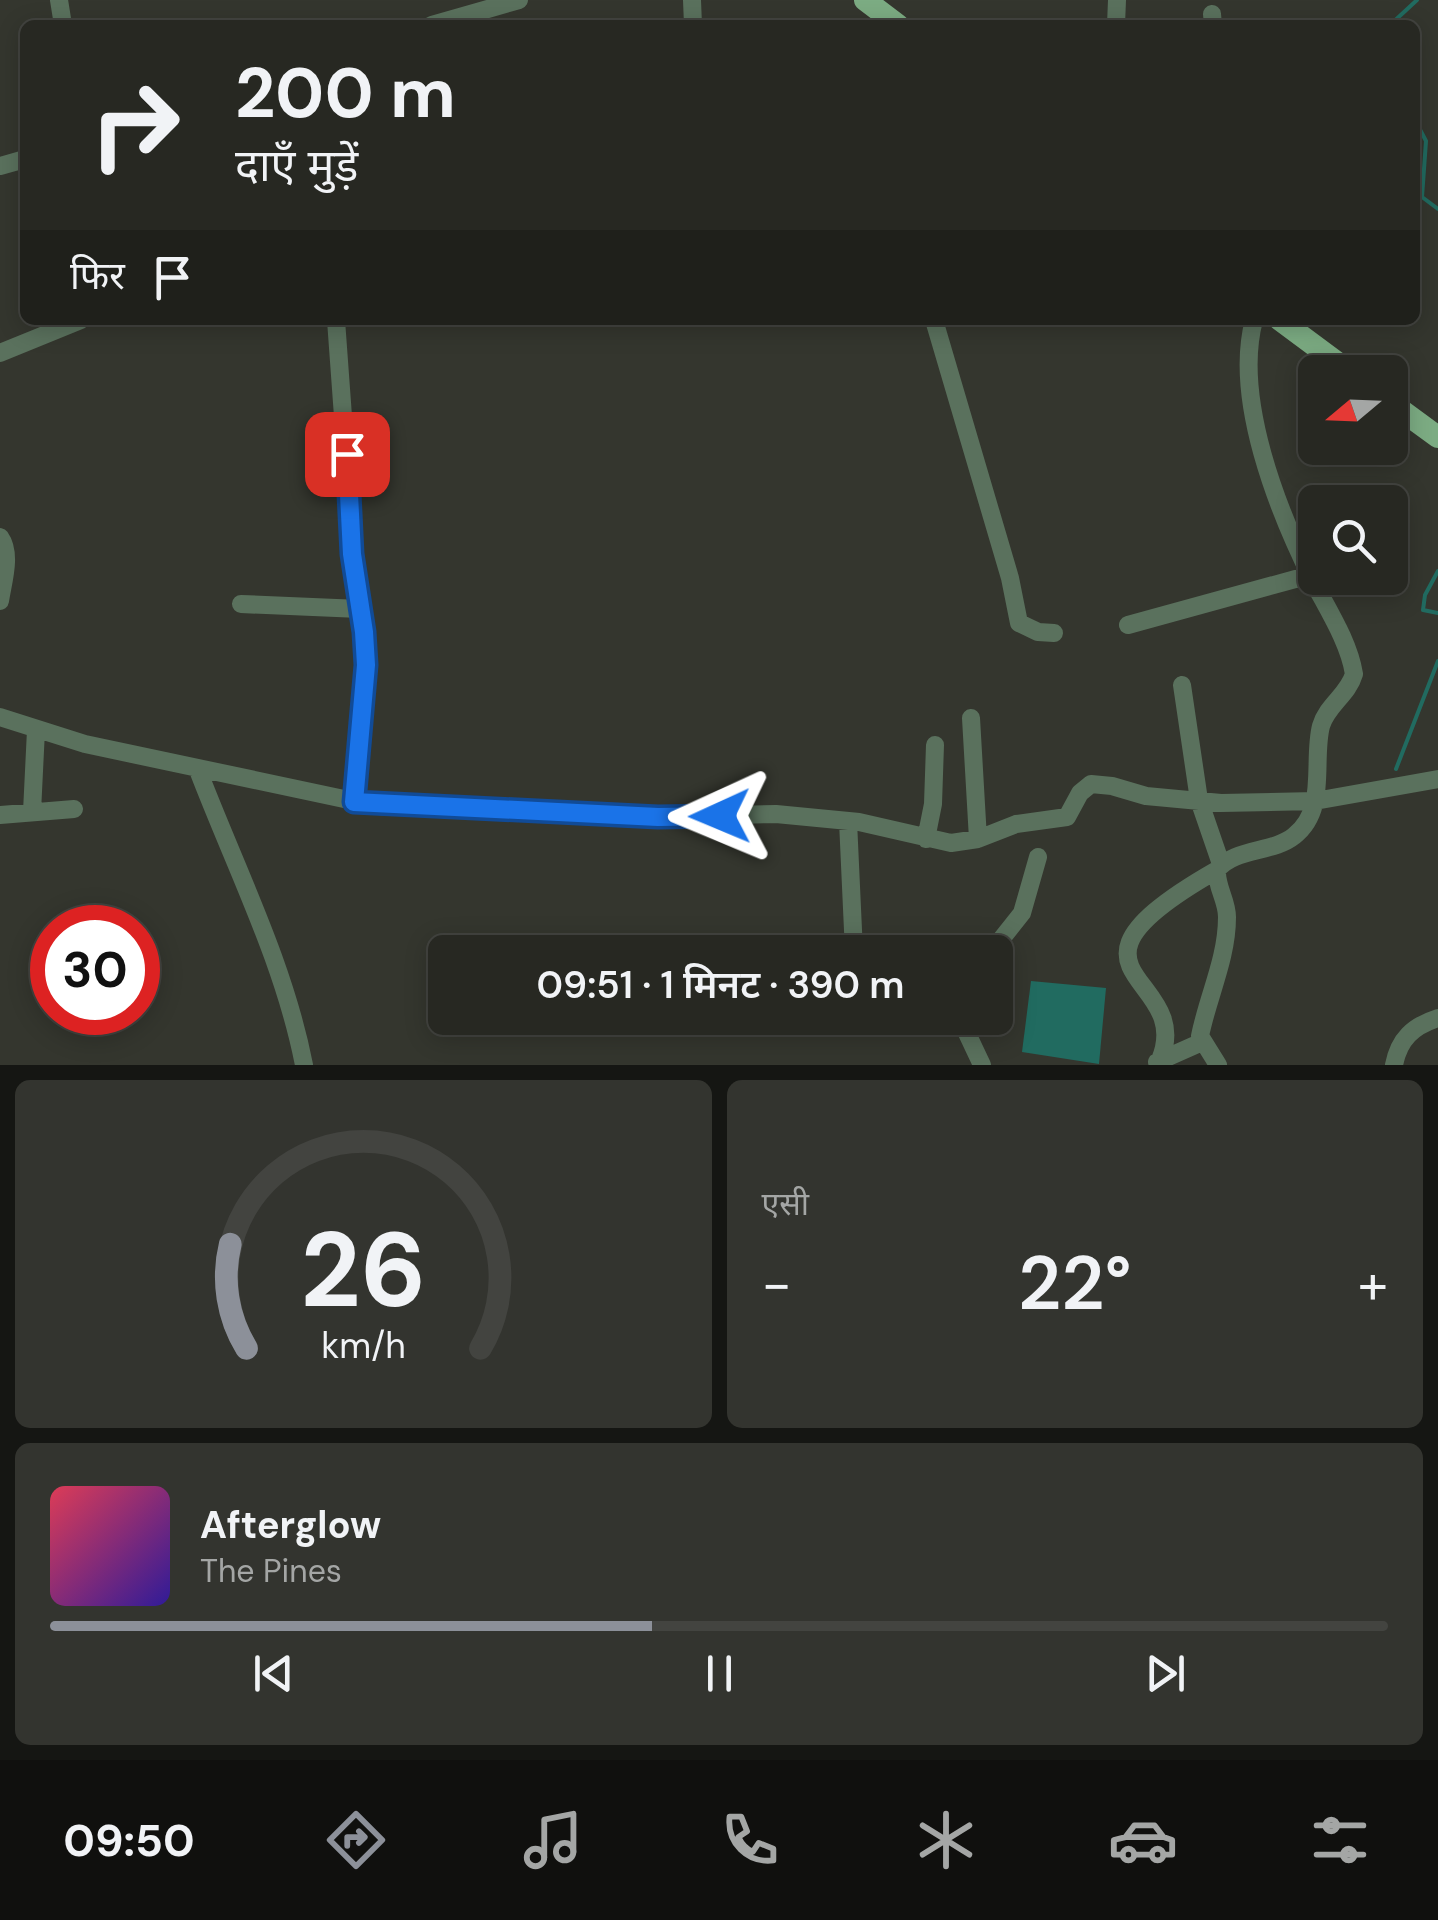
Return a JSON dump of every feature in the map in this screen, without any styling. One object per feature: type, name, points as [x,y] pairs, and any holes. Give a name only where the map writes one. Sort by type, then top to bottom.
[{"type":"main road","points":[[865,0],[891,20]]},
{"type":"main road","points":[[1287,325],[1327,355]]},
{"type":"main road","points":[[1408,415],[1438,437]]},
{"type":"street","points":[[447,20],[499,2],[519,0]]},
{"type":"street","points":[[0,353],[69,325]]},
{"type":"street","points":[[336,325],[352,554],[364,632],[365,696],[354,802]]},
{"type":"street","points":[[935,325],[1010,578],[1019,623],[1038,632],[1054,633]]},
{"type":"street","points":[[1253,325],[1251,411],[1262,452],[1298,544]]},
{"type":"street","points":[[0,537],[6,554],[0,602]]},
{"type":"street","points":[[1128,625],[1298,578]]},
{"type":"street","points":[[1156,1062],[1167,1038],[1166,1025],[1130,969],[1126,949],[1129,940],[1156,908],[1219,867],[1298,834],[1315,801],[1321,727],[1354,674],[1320,595]]},
{"type":"street","points":[[241,604],[360,608]]},
{"type":"street","points":[[1156,1062],[1189,1047],[1202,1028],[1220,971],[1226,936],[1219,867],[1199,800],[1182,685]]},
{"type":"street","points":[[0,716],[36,730],[198,770],[354,802],[658,817],[776,814],[848,820],[951,843],[978,840],[1016,824],[1067,817],[1080,793],[1090,784],[1112,786],[1135,795],[1199,800],[1315,801],[1438,779]]},
{"type":"street","points":[[971,718],[978,840]]},
{"type":"street","points":[[32,812],[36,730]]},
{"type":"street","points":[[926,839],[933,804],[935,745]]},
{"type":"street","points":[[198,770],[253,902],[287,998],[304,1065]]},
{"type":"street","points":[[0,815],[74,809]]},
{"type":"street","points":[[848,820],[853,935]]},
{"type":"street","points":[[1005,935],[1022,913],[1038,857]]},
{"type":"street","points":[[1394,1065],[1406,1034],[1435,1016]]},
{"type":"street","points":[[970,1035],[982,1065]]},
{"type":"street","points":[[1189,1047],[1218,1065]]},
{"type":"water","points":[[1031,981],[1106,988],[1099,1064],[1022,1052]]},
{"type":"waterway","points":[[1395,20],[1417,0]]},
{"type":"waterway","points":[[1420,130],[1426,141],[1422,197],[1438,209]]},
{"type":"waterway","points":[[1438,571],[1425,595],[1423,610],[1438,613]]},
{"type":"waterway","points":[[1396,769],[1438,661]]},
{"type":"route","points":[[347,454],[352,554],[366,665],[354,802],[658,817],[720,816]]}]
